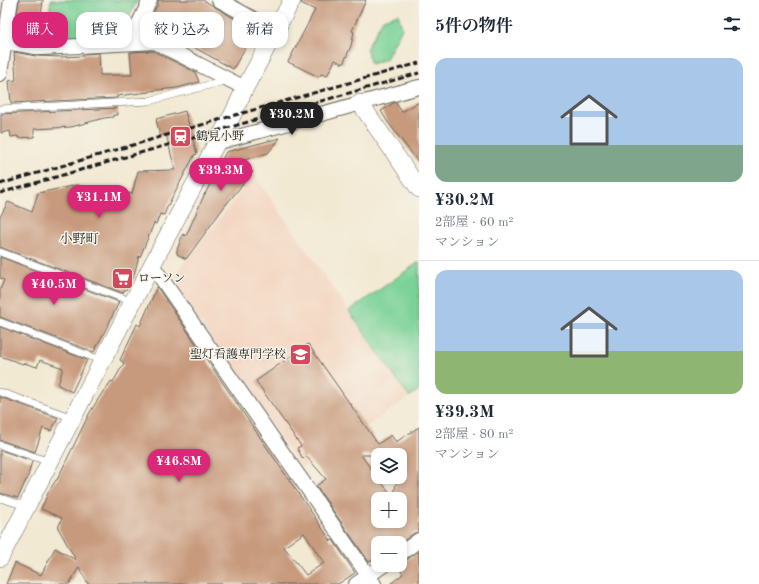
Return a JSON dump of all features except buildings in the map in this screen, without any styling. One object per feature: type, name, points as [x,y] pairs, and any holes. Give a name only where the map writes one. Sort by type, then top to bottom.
[{"type":"street","points":[[0,74],[2,41],[11,0]]},
{"type":"street","points":[[136,43],[137,27],[150,0]]},
{"type":"street","points":[[219,0],[241,12]]},
{"type":"street","points":[[285,12],[292,0]]},
{"type":"street","points":[[2,41],[41,48],[155,42],[245,88]]},
{"type":"street","points":[[0,558],[216,143],[232,116],[266,48]]},
{"type":"street","points":[[216,143],[419,87]]},
{"type":"street","points":[[360,104],[419,189]]},
{"type":"street","points":[[152,265],[371,580]]},
{"type":"street","points":[[407,549],[419,540]]},
{"type":"street","points":[[356,584],[371,580],[378,572]]},
{"type":"lane","points":[[0,109],[149,101],[228,80]]},
{"type":"lane","points":[[0,252],[133,302]]},
{"type":"lane","points":[[0,322],[103,361]]},
{"type":"lane","points":[[0,392],[73,418]]},
{"type":"lane","points":[[0,445],[50,462]]},
{"type":"lane","points":[[0,498],[26,506]]},
{"type":"shaded area","name":"聖灯看護専門学校","points":[[254,175],[409,397],[310,466],[300,466],[178,291],[176,273]]},
{"type":"green space","points":[[51,0],[137,0],[132,12],[76,12],[76,37],[68,37],[68,12],[49,12]]},
{"type":"green space","points":[[398,14],[402,28],[386,59],[371,64],[366,49],[383,19]]},
{"type":"green space","points":[[419,262],[419,390],[409,397],[349,311]]},
{"type":"railway","points":[[0,184],[419,63]]},
{"type":"railway","points":[[0,193],[419,73]]},
{"type":"place","name":"鶴見小野","points":[[180,136]]},
{"type":"place","name":"ローソン","points":[[122,278]]},
{"type":"place","name":"聖灯看護専門学校","points":[[301,354]]},
{"type":"district","name":"小野町","points":[[79,238]]}]
